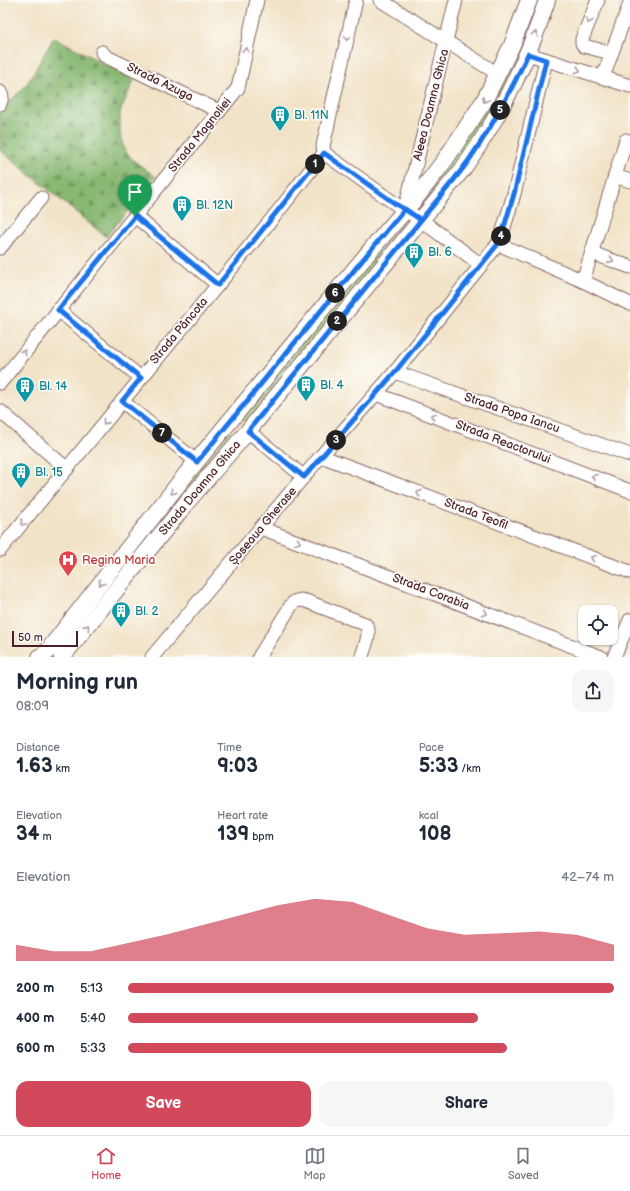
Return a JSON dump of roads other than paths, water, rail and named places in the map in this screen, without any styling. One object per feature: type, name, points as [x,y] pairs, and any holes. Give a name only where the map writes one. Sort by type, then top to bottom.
[{"type":"main road","name":"Strada Doamna Ghica","points":[[43,656],[197,462],[374,246],[415,199],[460,140],[484,101],[498,74],[512,45],[529,0]]},
{"type":"main road","name":"Strada Doamna Ghica","points":[[62,657],[187,502],[248,431],[462,170],[478,148],[513,86],[528,54],[547,0]]},
{"type":"street","name":"Strada Magnoliei","points":[[0,383],[238,88],[257,0]]},
{"type":"street","points":[[356,0],[323,146],[324,153],[397,205],[421,220],[481,265]]},
{"type":"street","points":[[380,0],[498,74]]},
{"type":"street","name":"Aleea Doamna Ghica","points":[[405,209],[456,0]]},
{"type":"street","points":[[598,0],[582,39],[582,43],[584,46],[611,53]]},
{"type":"street","points":[[603,77],[630,3]]},
{"type":"street","name":"Strada Azuga","points":[[102,52],[105,56],[219,111]]},
{"type":"street","points":[[528,54],[630,86]]},
{"type":"street","name":"Șoseaua Gherase","points":[[152,657],[321,456],[395,372],[498,244],[514,194],[546,60]]},
{"type":"street","points":[[0,92],[2,97],[0,104]]},
{"type":"street","points":[[583,281],[626,140]]},
{"type":"street","name":"Strada Pâncota","points":[[0,550],[68,469],[324,153]]},
{"type":"street","points":[[615,176],[630,181]]},
{"type":"street","points":[[0,248],[41,198]]},
{"type":"street","points":[[135,216],[218,285]]},
{"type":"street","points":[[498,244],[583,281],[630,304]]},
{"type":"street","points":[[592,253],[630,267]]},
{"type":"street","points":[[58,310],[141,378]]},
{"type":"street","name":"Strada Popa Iancu","points":[[395,372],[630,455]]},
{"type":"street","name":"Strada Reactorului","points":[[376,394],[630,491]]},
{"type":"street","points":[[122,401],[197,462]]},
{"type":"street","points":[[0,412],[68,469]]},
{"type":"street","points":[[248,431],[304,477]]},
{"type":"street","name":"Strada Teofil","points":[[321,456],[630,572]]},
{"type":"street","name":"Strada Corabia","points":[[261,528],[601,657]]},
{"type":"street","points":[[259,657],[289,608],[296,601],[301,600],[365,624],[368,627],[369,632],[362,657]]},
{"type":"street","points":[[614,657],[630,620]]},
{"type":"place","name":"Bl. 11N","points":[[280,132]]},
{"type":"place","name":"Bl. 12N","points":[[182,222]]},
{"type":"place","name":"Bl. 6","points":[[414,269]]},
{"type":"place","name":"Bl. 4","points":[[306,402]]},
{"type":"place","name":"Bl. 14","points":[[25,403]]},
{"type":"place","name":"Bl. 15","points":[[21,489]]},
{"type":"place","name":"Regina Maria","points":[[68,577]]},
{"type":"place","name":"Bl. 2","points":[[121,628]]}]
